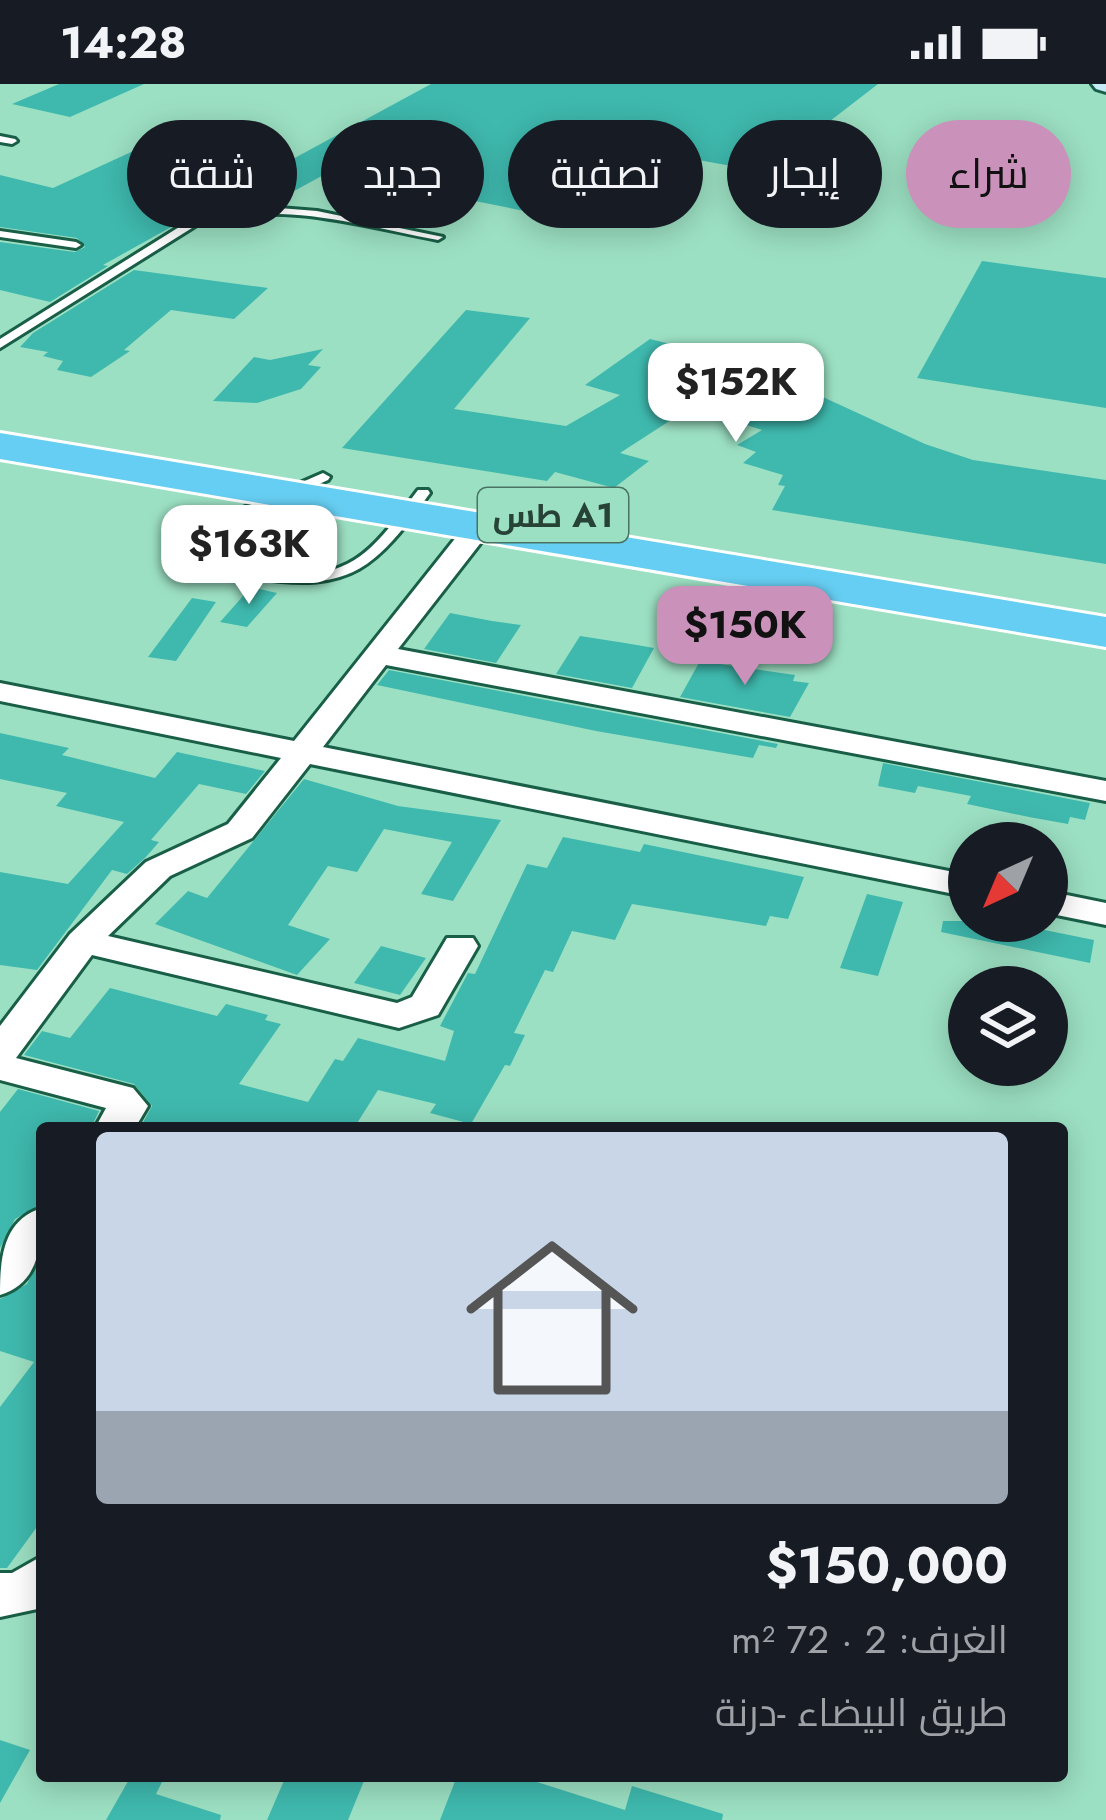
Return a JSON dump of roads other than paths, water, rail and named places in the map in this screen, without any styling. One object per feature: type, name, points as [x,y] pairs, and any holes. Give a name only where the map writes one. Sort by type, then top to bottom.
[{"type":"highway","name":"طس A1","points":[[0,422],[415,504],[1106,603]]},
{"type":"highway","name":"طس A1","points":[[0,446],[303,485]]},
{"type":"highway","name":"طس A1","points":[[415,504],[478,526],[1106,632]]},
{"type":"street","points":[[0,1052],[83,942],[158,869],[240,831],[297,751],[478,526]]},
{"type":"street","points":[[375,654],[1106,790]]},
{"type":"street","points":[[0,692],[948,882]]},
{"type":"street","points":[[1068,906],[1106,914]]},
{"type":"street","points":[[83,942],[398,1016],[425,1006],[460,946]]},
{"type":"street","points":[[0,1067],[119,1098],[128,1106],[119,1122]]},
{"type":"street","points":[[0,1279],[36,1231]]},
{"type":"street","points":[[0,1595],[23,1594],[36,1582]]},
{"type":"lane","points":[[0,344],[196,221],[223,212],[275,211],[438,237]]},
{"type":"lane","points":[[0,234],[76,245]]},
{"type":"lane","points":[[303,485],[241,514],[203,554],[230,569],[304,583],[326,580],[350,574],[368,561],[415,504]]}]
